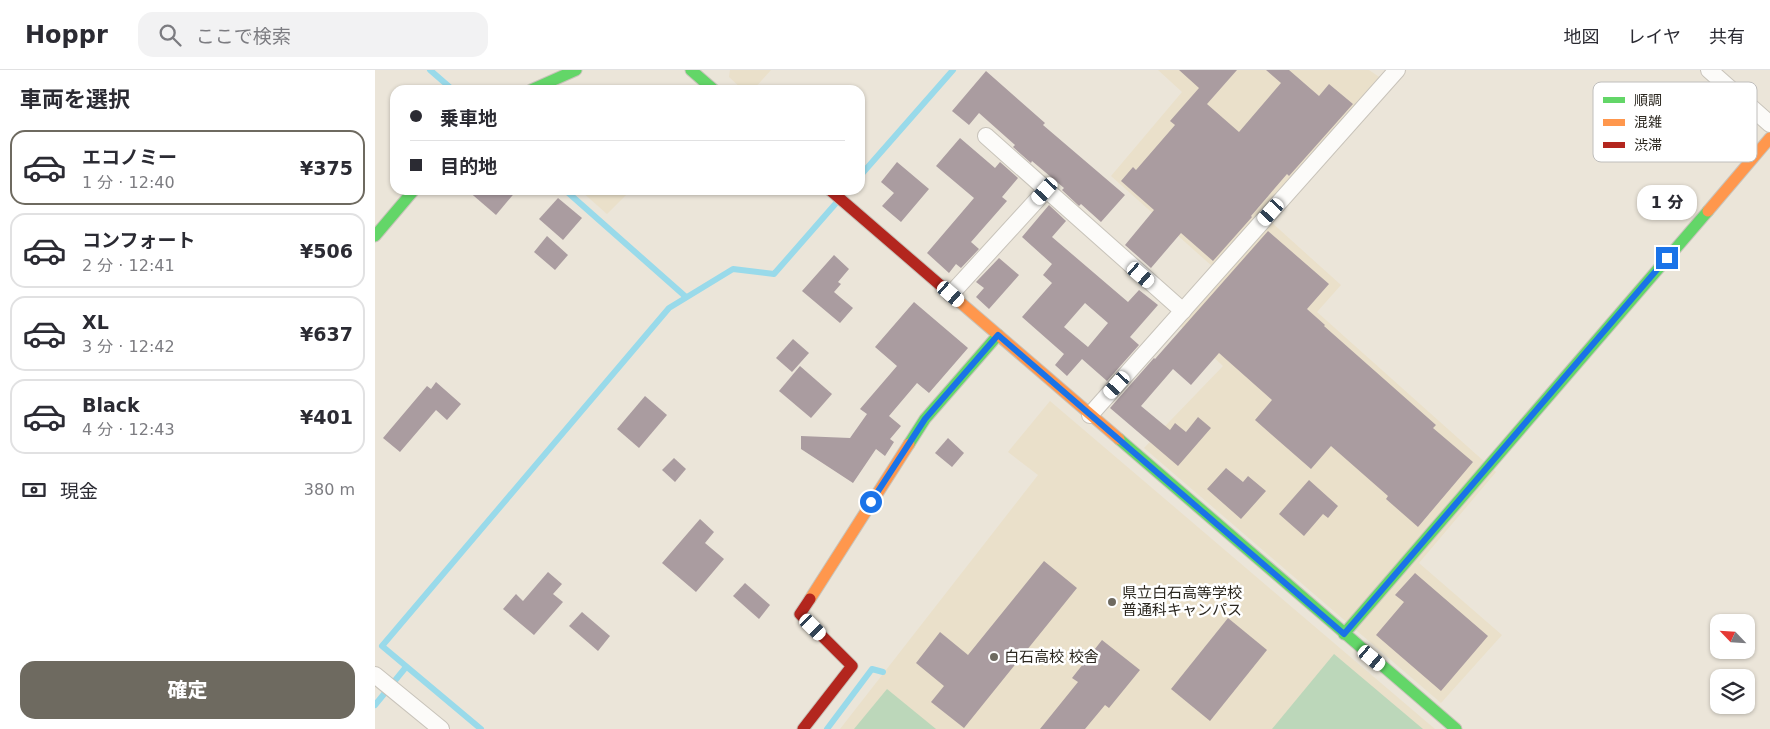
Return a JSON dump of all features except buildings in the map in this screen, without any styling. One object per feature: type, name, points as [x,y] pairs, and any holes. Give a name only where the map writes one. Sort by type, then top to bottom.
[{"type":"street","points":[[542,85],[576,70]]},
{"type":"street","points":[[691,70],[708,85]]},
{"type":"street","points":[[1090,415],[1397,70]]},
{"type":"street","points":[[1709,70],[1723,82]]},
{"type":"street","points":[[1757,112],[1770,124]]},
{"type":"street","points":[[986,136],[1045,191],[1183,311]]},
{"type":"street","points":[[1757,153],[1770,138]]},
{"type":"street","points":[[1344,634],[1749,162]]},
{"type":"street","points":[[951,294],[1045,191]]},
{"type":"street","points":[[375,236],[410,195]]},
{"type":"street","points":[[835,195],[1456,729]]},
{"type":"street","points":[[803,729],[851,666],[799,614],[925,419],[998,335]]},
{"type":"street","points":[[379,679],[441,729]]},
{"type":"shaded area","points":[[730,70],[771,70],[758,85],[738,85],[729,77]]},
{"type":"shaded area","points":[[1158,70],[1369,70],[1391,85],[1270,221],[1341,285],[1317,312],[1496,472],[1419,563],[1502,635],[1441,703],[1144,448],[1223,366],[1178,324],[1222,275],[1111,176],[1182,92]]},
{"type":"shaded area","points":[[586,195],[626,195],[607,214]]},
{"type":"shaded area","name":"県立白石高等学校 普通科キャンパス","points":[[1050,401],[1435,729],[840,729],[1038,475],[1008,452]]},
{"type":"green space","points":[[1334,654],[1423,729],[1272,729]]},
{"type":"green space","points":[[887,689],[936,729],[854,729]]},
{"type":"waterway","points":[[430,70],[447,85]]},
{"type":"waterway","points":[[865,170],[953,70]]},
{"type":"waterway","points":[[571,195],[686,297]]},
{"type":"waterway","points":[[481,729],[382,646],[669,308],[733,269],[774,274],[837,202]]},
{"type":"waterway","points":[[375,705],[406,667]]},
{"type":"waterway","points":[[827,729],[872,669],[883,672]]},
{"type":"traffic: fast","points":[[542,85],[576,70]]},
{"type":"traffic: fast","points":[[691,70],[708,85]]},
{"type":"traffic: fast","points":[[375,236],[410,195]]},
{"type":"traffic: fast","points":[[1344,634],[1708,211]]},
{"type":"traffic: fast","points":[[909,444],[925,419],[998,335]]},
{"type":"traffic: fast","points":[[1119,439],[1456,729]]},
{"type":"traffic: slow","points":[[1757,153],[1770,138]]},
{"type":"traffic: slow","points":[[1708,211],[1750,162]]},
{"type":"traffic: slow","points":[[947,291],[1119,439]]},
{"type":"traffic: slow","points":[[810,599],[909,444]]},
{"type":"traffic: jam","points":[[836,195],[947,291]]},
{"type":"traffic: jam","points":[[803,729],[852,666],[800,614],[810,599]]},
{"type":"place","name":"県立白石高等学校 普通科キャンパス","points":[[1112,602]]},
{"type":"place","name":"白石高校 校舎","points":[[994,657]]},
{"type":"route","points":[[871,502],[925,419],[998,335],[1344,634],[1667,258]]}]
